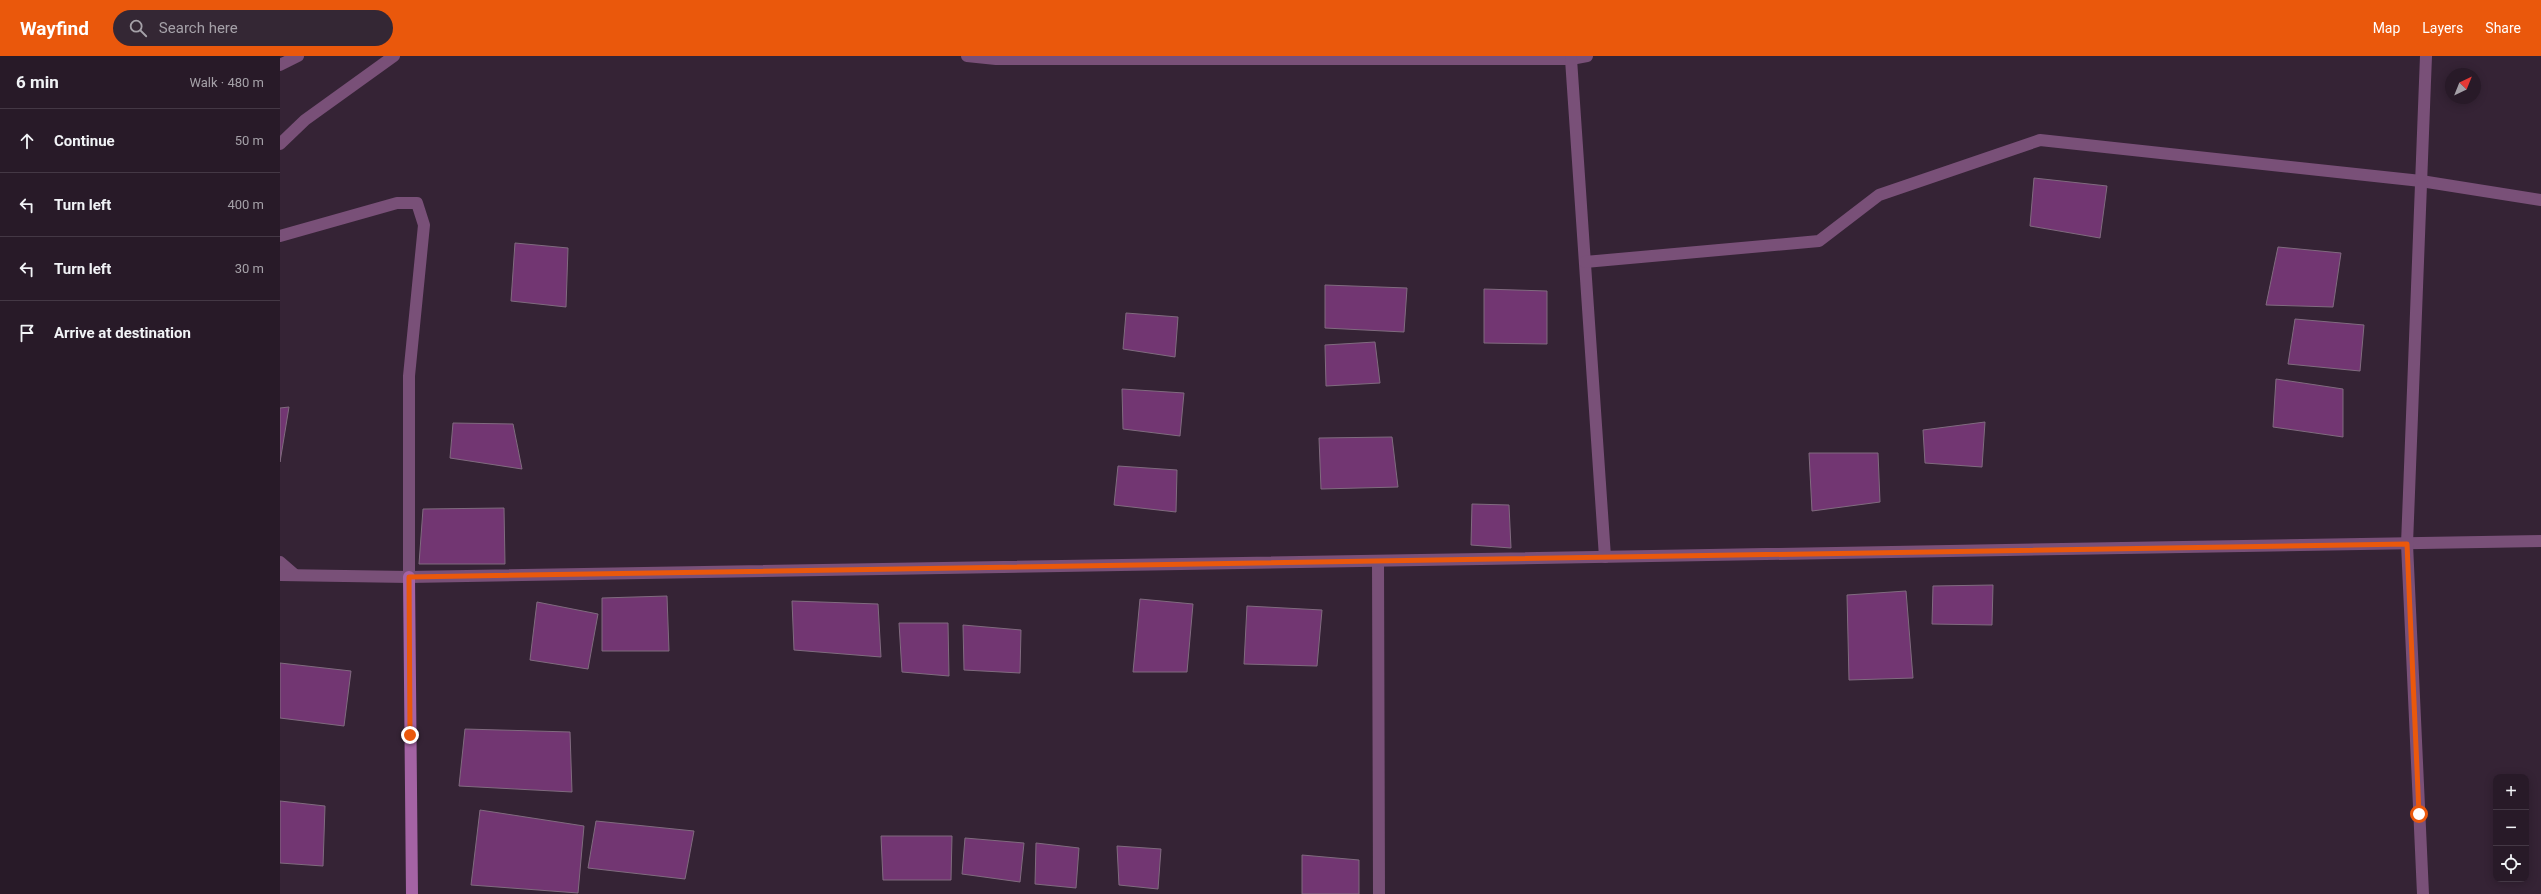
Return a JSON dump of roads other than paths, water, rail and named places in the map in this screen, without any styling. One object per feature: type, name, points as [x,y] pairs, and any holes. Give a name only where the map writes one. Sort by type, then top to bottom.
[{"type":"street","points":[[280,65],[298,56]]},
{"type":"street","points":[[280,144],[305,120],[394,56]]},
{"type":"street","points":[[967,56],[996,59],[1571,59],[1587,56]]},
{"type":"street","points":[[2423,894],[2407,544],[2426,56]]},
{"type":"street","points":[[1571,59],[1605,557]]},
{"type":"street","points":[[1585,262],[1819,241],[1880,195],[2040,140],[2421,181],[2541,200]]},
{"type":"street","points":[[280,236],[397,203],[418,203],[424,225],[409,376],[412,894]]},
{"type":"street","points":[[280,575],[409,577],[2541,542]]},
{"type":"street","points":[[1378,561],[1379,894]]},
{"type":"street","points":[[280,562],[295,575]]}]
